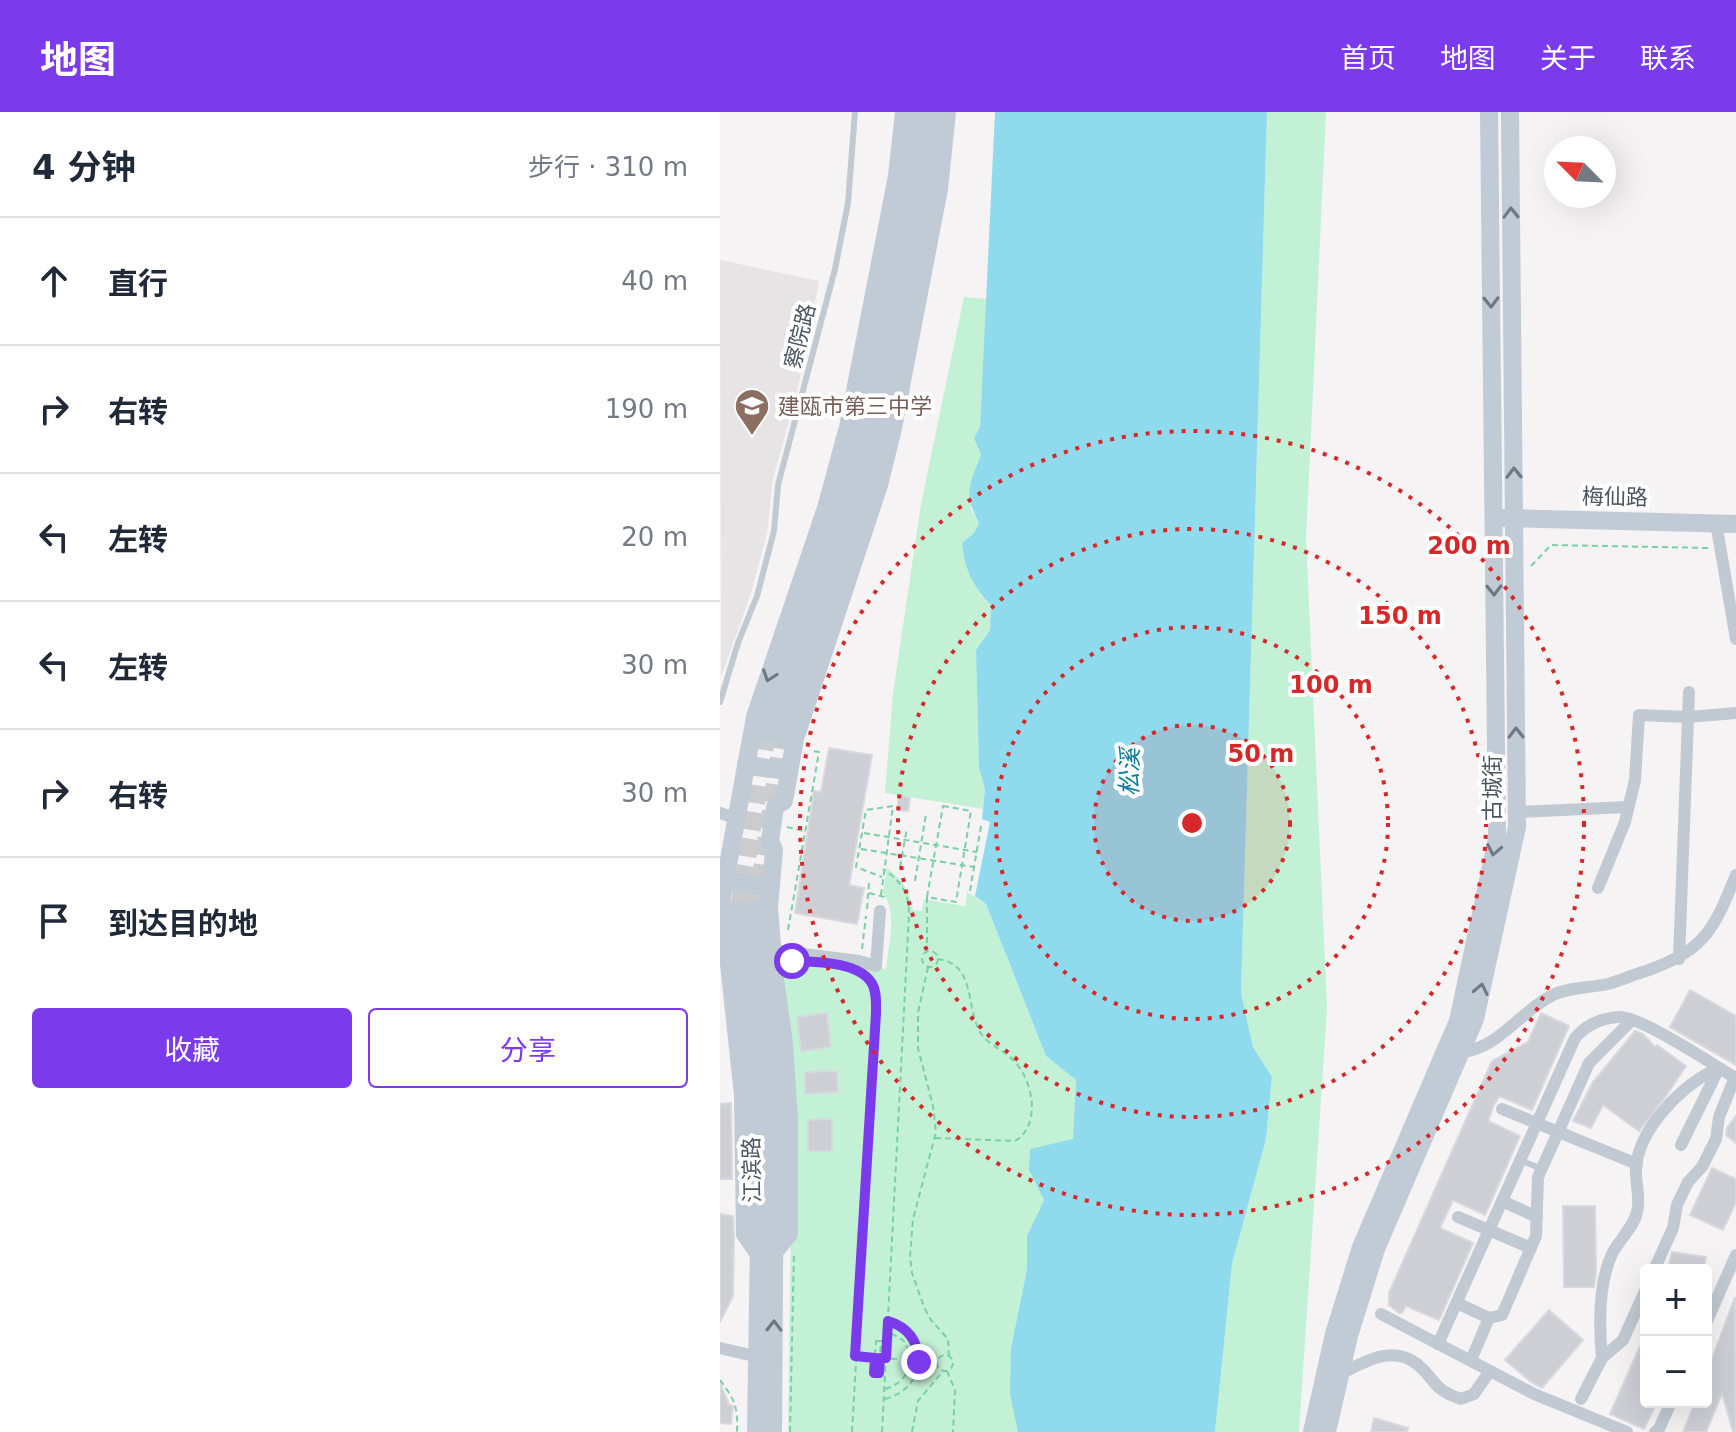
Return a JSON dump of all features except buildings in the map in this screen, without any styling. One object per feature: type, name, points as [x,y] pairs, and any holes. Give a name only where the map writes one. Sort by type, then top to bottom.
[{"type":"main road","points":[[904,112],[897,176],[848,427],[826,508],[755,717],[746,764],[728,816],[726,881],[722,898],[743,1095],[745,1234],[776,1251],[789,1234],[789,1120],[779,945],[769,907],[774,850],[770,841],[772,825],[775,807],[784,801],[789,772],[781,740],[862,432],[910,182],[918,112]]},
{"type":"main road","points":[[781,740],[878,438],[926,186],[934,112]]},
{"type":"main road","points":[[781,740],[879,485],[939,189],[947,112]]},
{"type":"main road","name":"古城街","points":[[1312,1432],[1334,1334],[1361,1247],[1458,1021],[1497,839],[1489,112]]},
{"type":"main road","name":"古城街","points":[[1327,1432],[1349,1336],[1376,1249],[1475,1019],[1517,827],[1510,112]]},
{"type":"main road","name":"梅仙路","points":[[1493,524],[1724,531],[1736,524]]},
{"type":"main road","points":[[746,764],[789,772]]},
{"type":"main road","points":[[728,816],[772,825]]},
{"type":"main road","points":[[726,881],[771,887]]},
{"type":"main road","name":"江滨路","points":[[748,910],[775,1115],[776,1251],[756,1432]]},
{"type":"main road","name":"江滨路","points":[[766,1358],[773,1432]]},
{"type":"street","points":[[1724,531],[1736,639]]},
{"type":"street","points":[[1679,959],[1689,692]]},
{"type":"street","points":[[1598,888],[1635,780],[1639,715],[1688,717],[1736,713]]},
{"type":"street","points":[[1517,812],[1628,807]]},
{"type":"street","points":[[1460,1052],[1471,1052],[1500,1036],[1532,1007],[1557,993],[1610,983],[1679,959],[1705,938],[1722,909],[1736,875]]},
{"type":"street","points":[[779,945],[876,966],[880,911]]},
{"type":"street","points":[[1438,1344],[1575,1038],[1586,1025],[1621,1017],[1651,1029],[1736,1078],[1719,1117],[1716,1139],[1677,1205],[1673,1228],[1657,1264]]},
{"type":"street","points":[[1457,1303],[1489,1318],[1502,1315],[1536,1236],[1538,1177],[1589,1063],[1631,1021]]},
{"type":"street","points":[[1568,1053],[1589,1063]]},
{"type":"street","points":[[1681,1145],[1719,1068]]},
{"type":"street","points":[[1602,1358],[1600,1331],[1606,1277],[1611,1255],[1637,1212],[1637,1164],[1644,1140],[1662,1113],[1687,1086],[1719,1068]]},
{"type":"street","points":[[1502,1109],[1637,1164]]},
{"type":"street","points":[[1502,1201],[1537,1217]]},
{"type":"street","points":[[1458,1217],[1531,1248]]},
{"type":"street","points":[[1712,1309],[1736,1255]]},
{"type":"street","points":[[1581,1399],[1602,1358],[1623,1340],[1640,1302]]},
{"type":"street","points":[[1381,1314],[1554,1402],[1627,1432]]},
{"type":"street","points":[[1471,1360],[1489,1318]]},
{"type":"street","points":[[720,1348],[766,1358]]},
{"type":"street","points":[[1341,1374],[1370,1359],[1389,1354],[1417,1364],[1439,1390],[1461,1399],[1474,1394],[1490,1371]]},
{"type":"street","points":[[1554,1402],[1581,1399]]},
{"type":"street","points":[[1581,1399],[1599,1420]]},
{"type":"street","points":[[1655,1432],[1668,1408]]},
{"type":"lane","name":"察院路","points":[[720,702],[738,643],[757,596],[774,531],[778,485],[835,269],[848,203],[855,112]]},
{"type":"lane","points":[[1520,1160],[1542,1169]]},
{"type":"path","points":[[779,945],[819,752],[781,740]]},
{"type":"path","points":[[881,895],[893,806],[866,810],[856,867],[882,877]]},
{"type":"path","points":[[912,1432],[918,1401],[953,1365],[949,1357],[948,1339],[924,1307],[910,1257],[913,1219],[934,1138],[933,1106],[918,1048],[918,1013],[928,967],[922,959],[927,951],[927,897],[943,806],[971,811],[956,902],[927,897]]},
{"type":"path","points":[[915,881],[926,814]]},
{"type":"path","points":[[970,891],[981,826]]},
{"type":"path","points":[[900,867],[907,828]]},
{"type":"path","points":[[863,833],[977,852]]},
{"type":"path","points":[[860,849],[974,867]]},
{"type":"path","points":[[882,1432],[909,914],[909,896],[883,869]]},
{"type":"path","points":[[862,952],[869,883]]},
{"type":"path","points":[[868,893],[874,894]]},
{"type":"path","points":[[927,951],[936,954],[937,959],[933,966],[928,967]]},
{"type":"path","points":[[934,1138],[1015,1141],[1028,1129],[1032,1119],[1029,1089],[1022,1072],[981,1032],[961,968],[948,960],[937,959]]},
{"type":"path","points":[[852,1432],[876,1013],[873,983],[864,974]]},
{"type":"path","points":[[776,1251],[790,1432]]},
{"type":"path","points":[[884,1399],[895,1396],[909,1386],[919,1362],[912,1336],[899,1325],[888,1321]]},
{"type":"path","points":[[884,1389],[901,1381],[909,1369],[910,1360],[903,1340],[887,1331]]},
{"type":"path","points":[[876,1341],[881,1341],[879,1373],[874,1373],[875,1358],[876,1341]]},
{"type":"path","points":[[855,1356],[875,1358]]},
{"type":"path","points":[[937,1363],[941,1356],[949,1357]]},
{"type":"path","points":[[880,1358],[910,1360]]},
{"type":"path","points":[[919,1362],[937,1363],[955,1390],[953,1432]]},
{"type":"path","points":[[720,1380],[738,1410],[737,1432]]},
{"type":"shaded area","name":"建瓯市第三中学","points":[[720,260],[819,281],[796,397],[773,478],[767,533],[751,593],[721,677]]},
{"type":"green space","points":[[1267,112],[1326,112],[1306,539],[1327,1008],[1299,1432],[1215,1432],[1232,1264],[1266,1139],[1272,1077],[1253,1047],[1241,993]]},
{"type":"green space","points":[[964,297],[987,299],[980,427],[974,438],[981,455],[971,509],[979,523],[974,533],[980,594],[991,604],[990,630],[976,650],[979,768],[985,789],[983,809],[885,793],[893,693],[921,504]]},
{"type":"green space","points":[[887,868],[904,886],[913,910],[922,911],[924,899],[965,906],[967,892],[986,904],[1046,1056],[1076,1080],[1073,1139],[1029,1170],[1044,1200],[1027,1236],[1027,1269],[1011,1348],[1011,1394],[1018,1432],[788,1432],[792,1153],[778,969],[784,960],[795,955],[886,969],[891,919],[888,901],[883,893]]},
{"type":"water","name":"松溪","points":[[995,112],[1267,112],[1241,993],[1253,1047],[1272,1077],[1266,1139],[1232,1264],[1215,1432],[1018,1432],[1010,1394],[1011,1348],[1027,1269],[1027,1236],[1044,1200],[1029,1170],[1030,1149],[1073,1139],[1076,1080],[1046,1056],[986,904],[975,896],[990,822],[982,819],[985,789],[979,768],[976,650],[990,630],[991,605],[970,577],[962,543],[974,533],[979,523],[969,496],[981,455],[974,438],[980,427]]},
{"type":"tunnel","points":[[739,910],[767,734]]},
{"type":"tunnel","points":[[756,909],[782,738]]},
{"type":"place","name":"建瓯市第三中学","points":[[752,437]]},
{"type":"route","points":[[792,961],[853,968],[873,983],[876,1013],[855,1356],[875,1358],[874,1373],[879,1373],[880,1358],[886,1358],[888,1321],[899,1325],[912,1336],[919,1362]]}]
